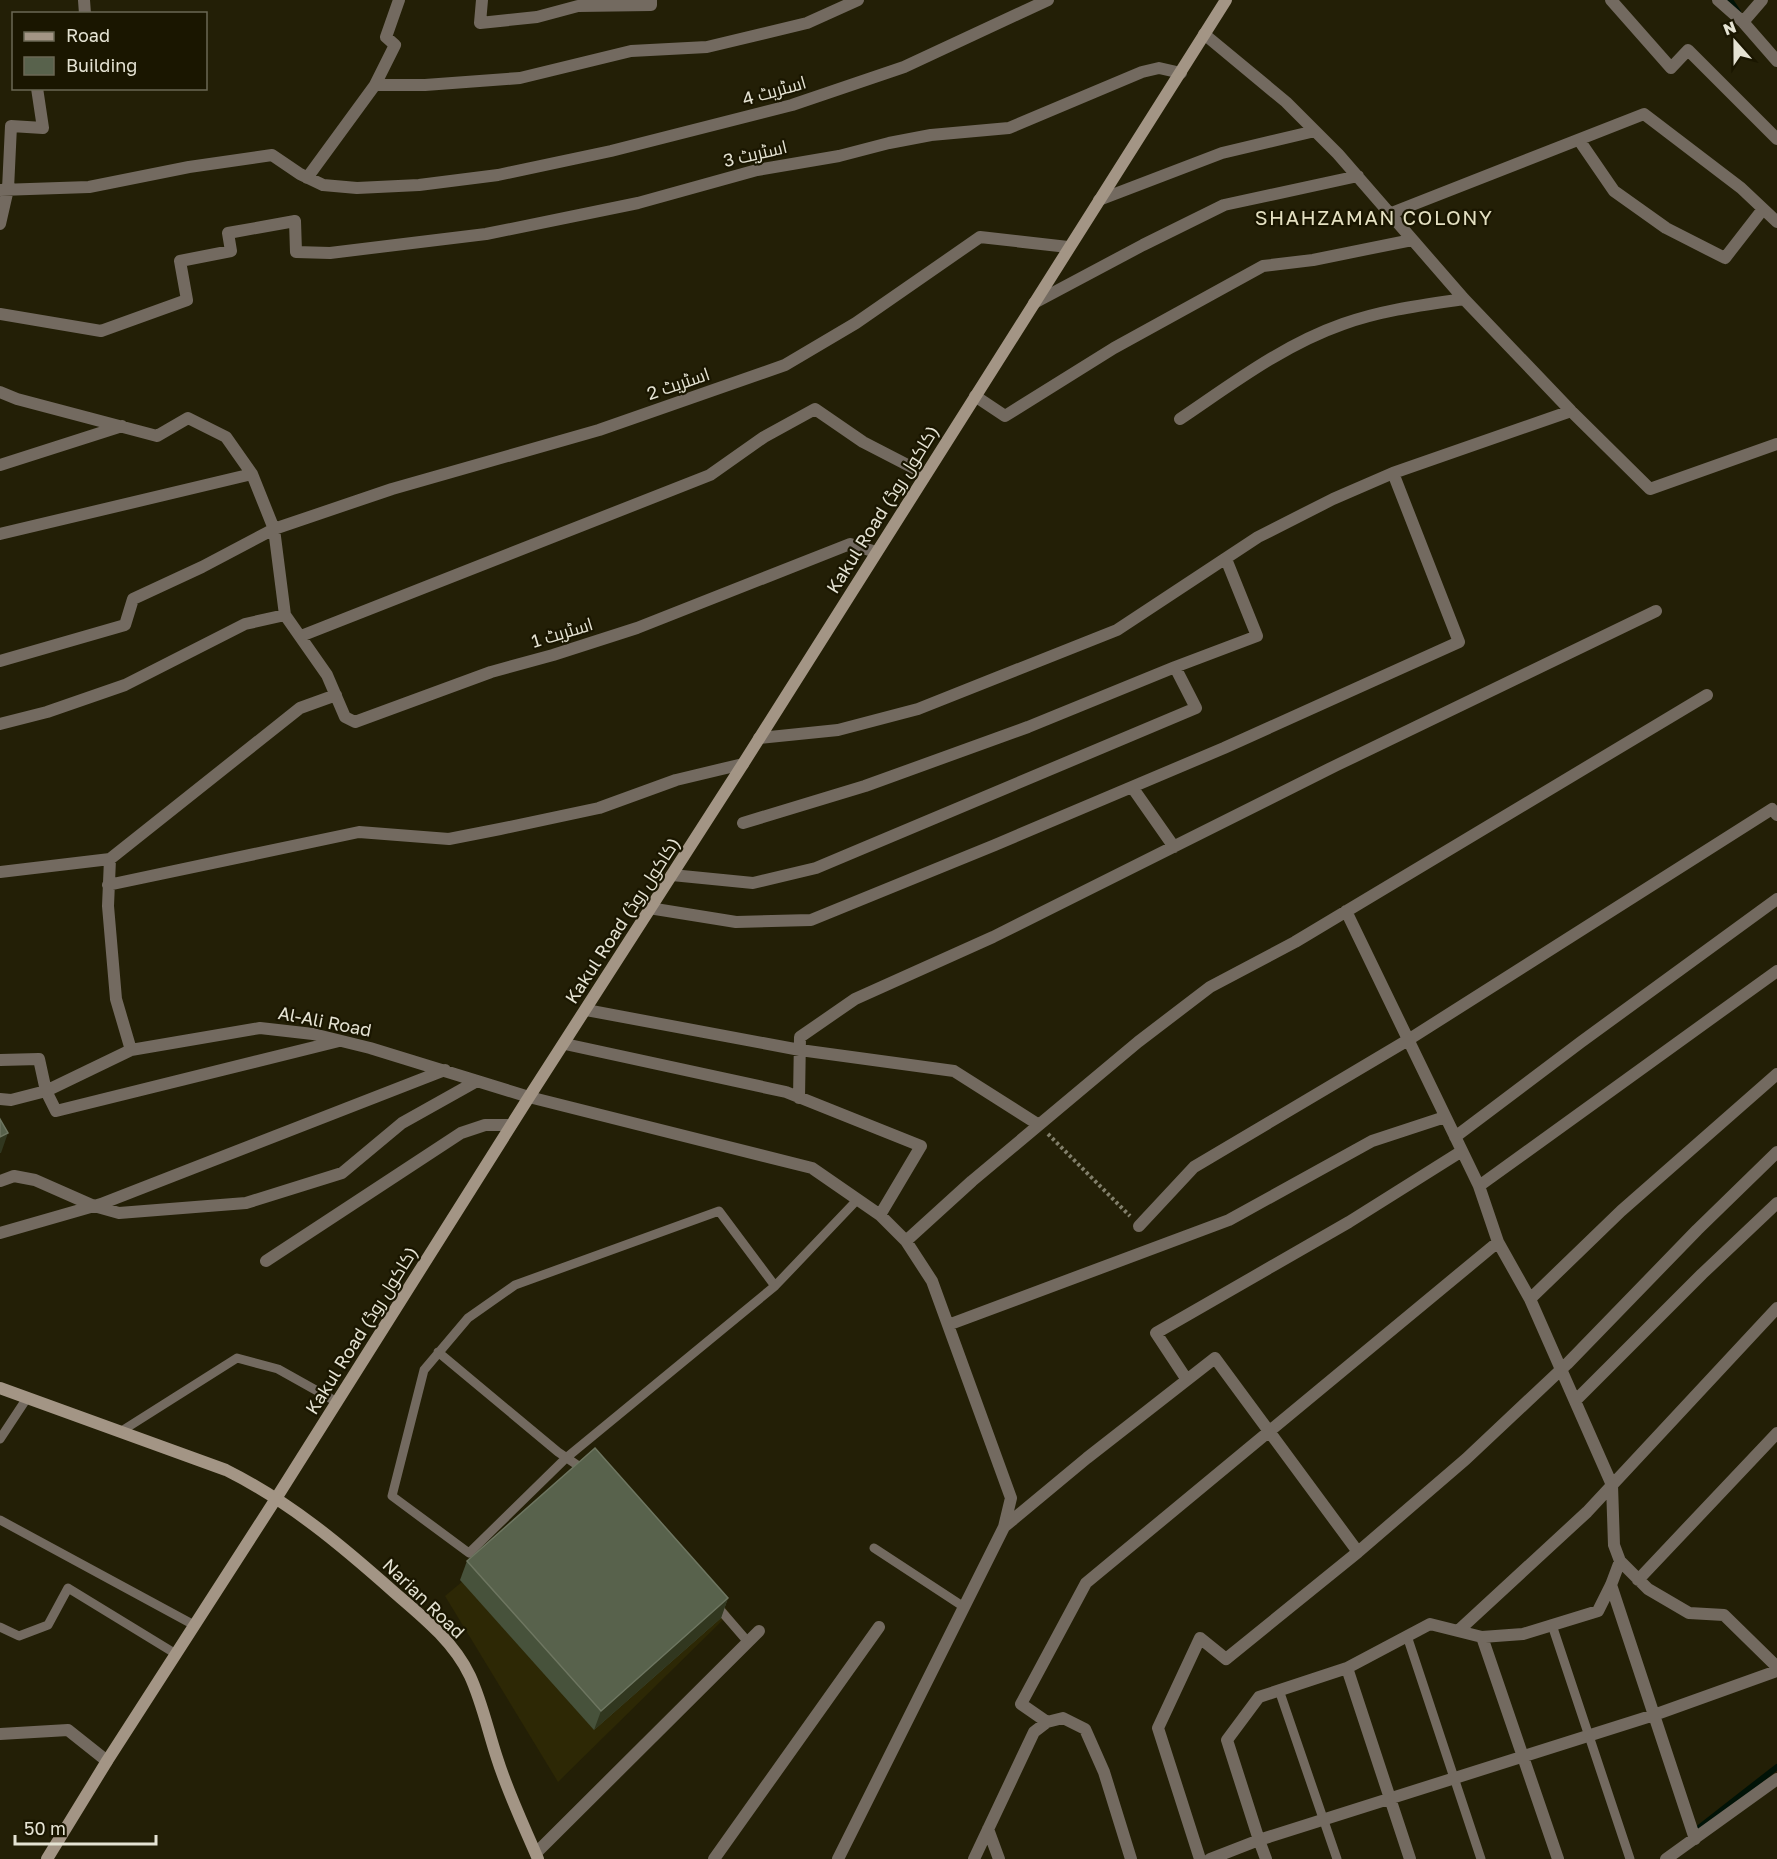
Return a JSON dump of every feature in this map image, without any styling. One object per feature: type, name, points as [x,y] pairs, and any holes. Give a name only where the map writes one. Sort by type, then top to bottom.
[{"type":"main road","name":"Kakul Road (کاکول روڈ)","points":[[47,1859],[107,1761],[743,764],[1226,0]]},
{"type":"main road","name":"Narian Road","points":[[0,1388],[226,1470],[277,1497],[346,1550],[435,1628],[452,1648],[470,1677],[504,1779],[537,1856]]},
{"type":"street","points":[[307,178],[375,85],[395,45],[386,37],[399,0]]},
{"type":"street","points":[[482,0],[480,23],[537,17],[578,6],[651,5],[651,0]]},
{"type":"street","points":[[375,85],[425,85],[520,78],[631,51],[707,47],[807,23],[858,0]]},
{"type":"street","name":"اسٹریٹ 4","points":[[4,189],[89,187],[189,167],[272,155],[307,178],[323,185],[357,188],[419,185],[498,174],[612,150],[792,105],[904,67],[1048,0]]},
{"type":"street","points":[[1611,0],[1671,68],[1688,50],[1777,139]]},
{"type":"street","points":[[1718,0],[1743,22],[1777,61]]},
{"type":"street","points":[[1743,22],[1762,0]]},
{"type":"street","points":[[1204,34],[1270,87],[1315,131],[1358,176],[1464,299],[1571,411],[1650,489],[1777,444]]},
{"type":"street","name":"اسٹریٹ 3","points":[[0,314],[101,331],[187,300],[180,261],[231,251],[228,233],[295,221],[296,252],[330,253],[486,234],[638,203],[757,170],[840,156],[889,143],[931,135],[1009,128],[1142,72],[1159,68],[1180,73]]},
{"type":"street","points":[[0,224],[11,126],[43,128],[37,90]]},
{"type":"street","points":[[1389,214],[1644,114],[1741,188],[1777,222]]},
{"type":"street","points":[[1099,200],[1222,153],[1315,131]]},
{"type":"street","points":[[1579,140],[1614,190],[1666,228],[1725,258],[1763,209]]},
{"type":"street","points":[[1034,303],[1224,205],[1358,176]]},
{"type":"street","name":"اسٹریٹ 2","points":[[0,661],[125,625],[133,598],[202,567],[274,530],[392,489],[598,430],[785,365],[856,323],[980,237],[1068,248]]},
{"type":"street","points":[[975,396],[1005,416],[1114,348],[1263,266],[1313,260],[1412,240]]},
{"type":"street","points":[[1180,419],[1265,361],[1342,324],[1390,310],[1464,299]]},
{"type":"street","points":[[0,392],[18,399],[156,436],[188,418],[226,437],[252,474],[274,530],[285,615],[245,624],[126,685],[47,712],[0,724]]},
{"type":"street","points":[[301,636],[710,475],[764,437],[815,409],[863,442],[925,474]]},
{"type":"street","points":[[759,738],[838,730],[918,709],[1117,630],[1258,537],[1333,499],[1393,473],[1571,411]]},
{"type":"street","points":[[0,465],[123,426]]},
{"type":"street","points":[[650,908],[736,922],[810,920],[1224,748],[1459,642],[1393,473]]},
{"type":"street","points":[[0,534],[252,474]]},
{"type":"street","name":"اسٹریٹ 1","points":[[285,615],[327,675],[345,717],[355,722],[491,672],[637,628],[850,544],[876,552]]},
{"type":"street","points":[[743,823],[887,778],[1028,727],[1257,636],[1226,559]]},
{"type":"street","points":[[799,1098],[800,1037],[855,999],[993,937],[1337,765],[1656,611]]},
{"type":"street","points":[[672,875],[753,883],[816,868],[1196,708],[1175,667]]},
{"type":"street","points":[[0,872],[110,859],[300,708],[336,695]]},
{"type":"street","points":[[906,1241],[972,1181],[1138,1042],[1210,987],[1295,942],[1707,696]]},
{"type":"street","points":[[108,885],[359,832],[448,838],[500,829],[599,808],[676,780],[743,764]]},
{"type":"street","points":[[1132,787],[1174,847]]},
{"type":"street","points":[[1140,1226],[1194,1167],[1408,1040],[1772,809],[1777,815]]},
{"type":"street","points":[[110,859],[108,906],[116,999],[131,1050]]},
{"type":"street","points":[[1455,1137],[1777,898]]},
{"type":"street","points":[[1210,1859],[1324,1819],[1654,1715],[1775,1663],[1724,1615],[1689,1613],[1648,1589],[1620,1561],[1614,1545],[1612,1485],[1530,1299],[1498,1242],[1479,1186],[1346,911]]},
{"type":"street","points":[[1479,1186],[1777,972]]},
{"type":"street","points":[[586,1010],[800,1050],[954,1071],[1039,1125]]},
{"type":"street","name":"Al-Ali Road","points":[[5,1100],[46,1091],[131,1050],[260,1028],[313,1034],[445,1070],[529,1097],[812,1168],[880,1215],[906,1241],[932,1281],[1011,1498],[1004,1527]]},
{"type":"street","points":[[0,1060],[39,1059],[46,1091],[56,1111],[340,1041]]},
{"type":"street","points":[[564,1044],[786,1092],[921,1146],[880,1215]]},
{"type":"street","points":[[0,1233],[94,1206],[445,1070]]},
{"type":"street","points":[[1530,1299],[1621,1211],[1777,1074]]},
{"type":"street","points":[[0,1181],[14,1176],[35,1180],[94,1206],[119,1213],[246,1203],[342,1173],[402,1123],[477,1081]]},
{"type":"street","points":[[948,1325],[1229,1220],[1372,1141],[1445,1117]]},
{"type":"street","points":[[266,1261],[461,1133],[485,1125],[511,1125]]},
{"type":"street","points":[[1187,1380],[1156,1333],[1349,1222],[1462,1151]]},
{"type":"street","points":[[1200,1859],[1158,1728],[1200,1638],[1226,1659],[1358,1552],[1466,1459],[1562,1369],[1697,1230],[1777,1152]]},
{"type":"street","points":[[1576,1400],[1777,1203]]},
{"type":"street","points":[[1047,1722],[1021,1704],[1086,1583],[1498,1242]]},
{"type":"street","points":[[1458,1631],[1587,1512],[1777,1308]]},
{"type":"street","points":[[838,1859],[1004,1527],[1087,1458],[1215,1358],[1358,1552]]},
{"type":"street","points":[[1638,1580],[1777,1433]]},
{"type":"street","points":[[1266,1859],[1227,1740],[1259,1697],[1347,1668],[1430,1624],[1482,1636],[1523,1634],[1598,1611],[1620,1561]]},
{"type":"street","points":[[1611,1585],[1695,1839]]},
{"type":"street","points":[[714,1859],[879,1627]]},
{"type":"street","points":[[537,1856],[759,1631]]},
{"type":"street","points":[[1482,1636],[1558,1859]]},
{"type":"street","points":[[1347,1668],[1410,1859]]},
{"type":"street","points":[[974,1859],[1034,1732],[1047,1722],[1064,1718],[1085,1729],[1104,1772],[1131,1859]]},
{"type":"street","points":[[0,1734],[68,1730],[107,1761]]},
{"type":"street","points":[[1666,1859],[1777,1779]]},
{"type":"street","points":[[988,1829],[999,1859]]},
{"type":"lane","points":[[775,1286],[719,1211],[514,1285],[468,1318],[424,1370],[392,1496],[469,1553],[566,1458],[775,1286],[857,1200]]},
{"type":"lane","points":[[438,1352],[566,1458],[594,1477]]},
{"type":"lane","points":[[120,1432],[237,1358],[278,1368],[337,1402]]},
{"type":"lane","points":[[0,1439],[27,1398]]},
{"type":"lane","points":[[0,1520],[194,1625]]},
{"type":"lane","points":[[874,1548],[964,1607]]},
{"type":"lane","points":[[0,1627],[18,1636],[48,1626],[68,1588],[176,1654]]},
{"type":"lane","points":[[711,1599],[748,1642]]},
{"type":"lane","points":[[1552,1625],[1630,1859]]},
{"type":"lane","points":[[1407,1636],[1481,1859]]},
{"type":"lane","points":[[1279,1690],[1337,1859]]},
{"type":"path","points":[[1039,1125],[1140,1226]]},
{"type":"shaded area","points":[[603,1464],[730,1613],[558,1782],[445,1596]]},
{"type":"building","points":[[0,1119],[8,1133],[0,1137]]},
{"type":"building","points":[[595,1448],[728,1598],[601,1711],[467,1561]]},
{"type":"waterway","points":[[1730,0],[1738,12]]},
{"type":"waterway","points":[[1700,1827],[1777,1767]]},
{"type":"district","name":"SHAHZAMAN COLONY","points":[[1374,217]]}]
